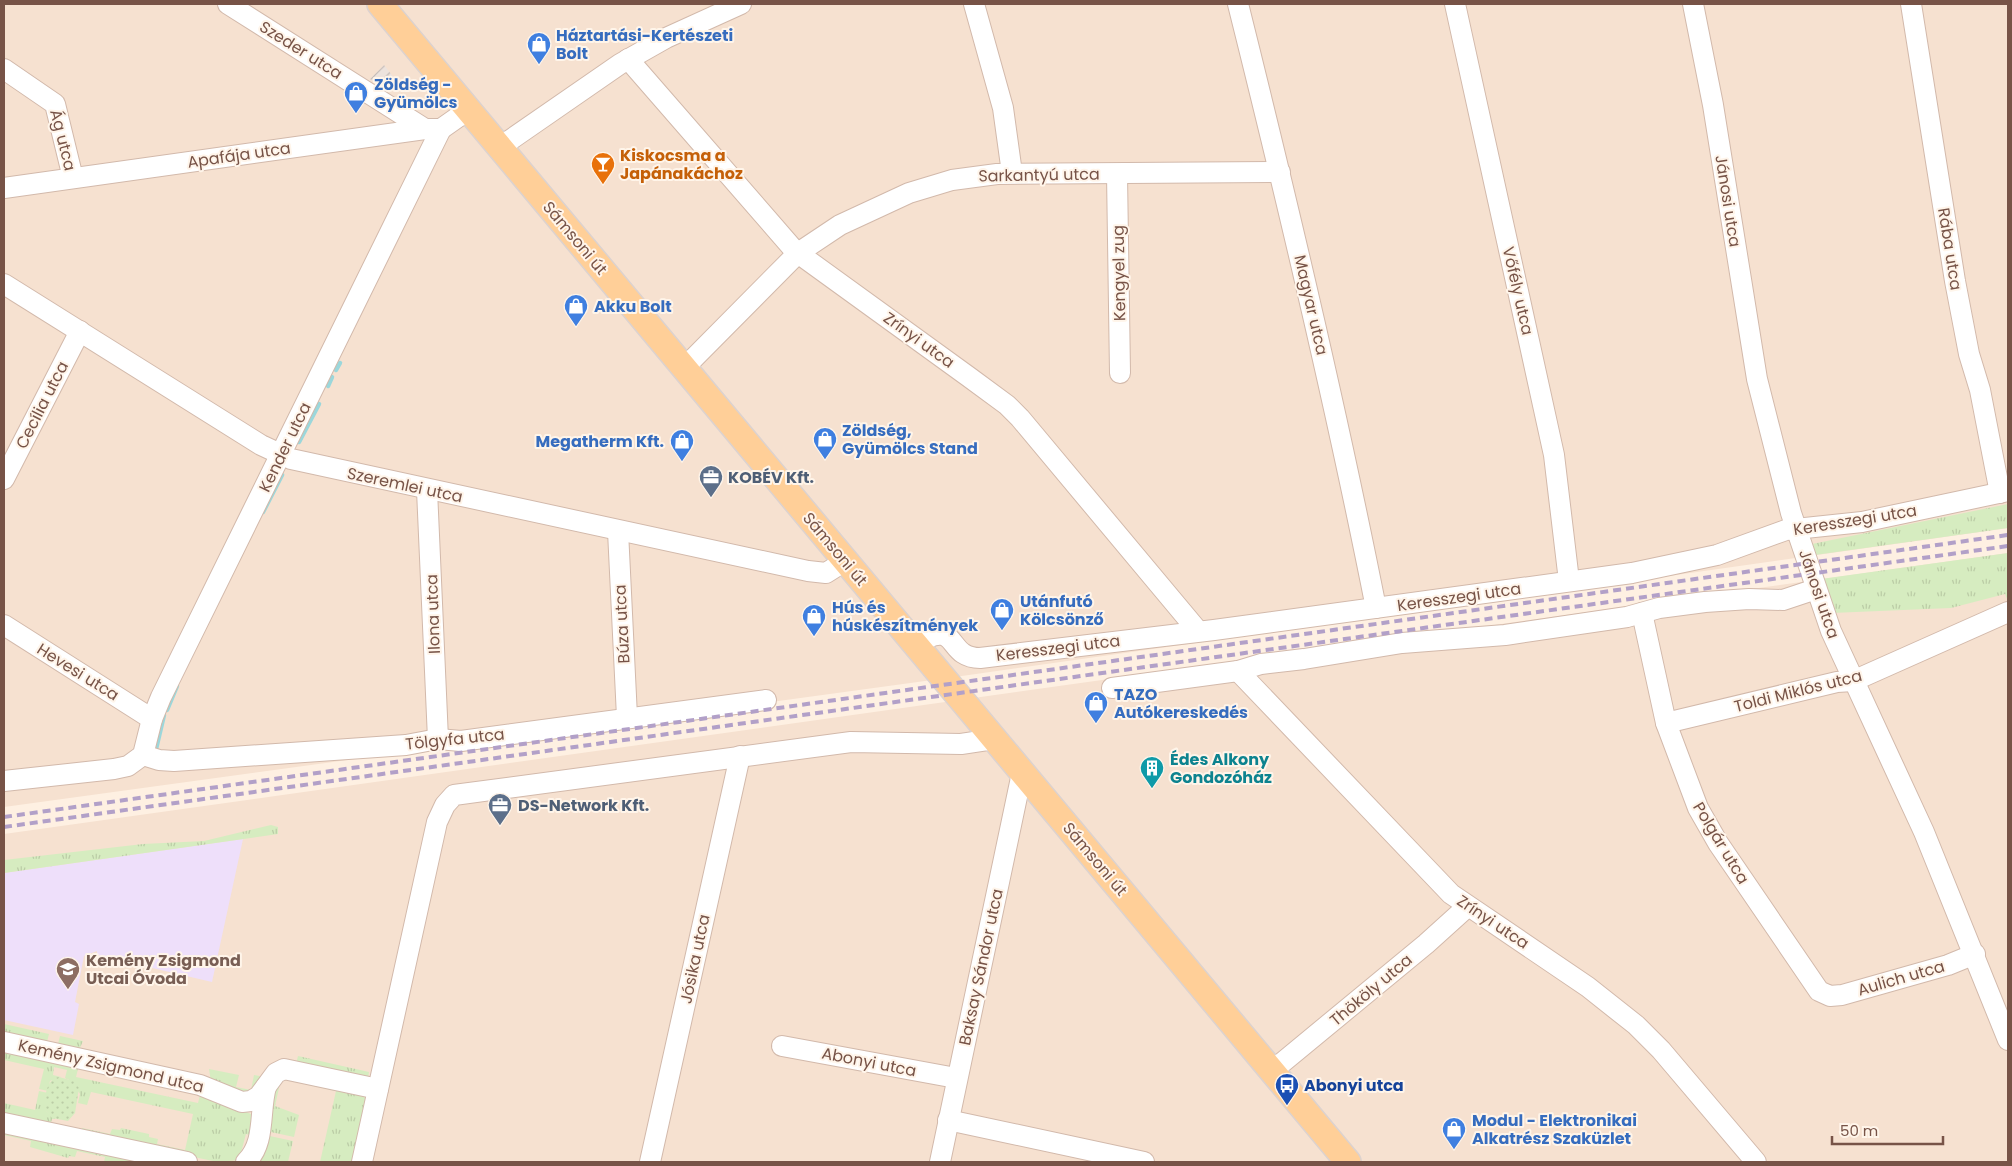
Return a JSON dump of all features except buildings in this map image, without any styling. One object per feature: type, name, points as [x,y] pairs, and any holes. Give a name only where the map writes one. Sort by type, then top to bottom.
[{"type":"main road","name":"Sámsoni út","points":[[380,4],[1348,1162]]},
{"type":"street","name":"Szeder utca","points":[[228,4],[433,129]]},
{"type":"street","points":[[500,147],[581,89],[628,59],[666,38],[741,4]]},
{"type":"street","points":[[974,4],[1003,108],[1012,173]]},
{"type":"street","name":"Magyar utca","points":[[1238,4],[1328,377],[1376,608]]},
{"type":"street","name":"Vőfély utca","points":[[1455,4],[1554,455],[1569,581]]},
{"type":"street","name":"Jánosi utca","points":[[1693,4],[1713,105],[1757,379],[1780,476],[1796,529],[1816,589],[1853,681],[1924,832],[1975,954],[2008,1040]]},
{"type":"street","name":"Rába utca","points":[[1911,4],[1968,354],[1980,390],[2004,492]]},
{"type":"street","name":"Zrínyi utca","points":[[628,59],[798,254],[1007,405],[1038,439],[1198,631]]},
{"type":"street","name":"Ág utca","points":[[4,69],[55,104],[73,178]]},
{"type":"street","name":"Apafája utca","points":[[4,188],[433,129],[468,110]]},
{"type":"street","name":"Kender utca","points":[[138,759],[152,719],[282,455],[433,129]]},
{"type":"street","name":"Sarkantyú utca","points":[[684,368],[809,244],[851,219],[899,196],[952,180],[1012,173],[1280,172]]},
{"type":"street","name":"Kengyel zug","points":[[1117,174],[1120,373]]},
{"type":"street","name":"Szeremlei utca","points":[[4,284],[261,445],[311,465],[815,572],[829,572],[845,560]]},
{"type":"street","name":"Cecília utca","points":[[4,479],[80,331]]},
{"type":"street","name":"Ilona utca","points":[[427,490],[438,739]]},
{"type":"street","name":"Keresszegi utca","points":[[915,645],[930,635],[940,633],[949,637],[964,655],[980,658],[1376,608],[1569,581],[1688,563],[1731,551],[1778,533],[1796,529],[1862,522],[2004,492]]},
{"type":"street","name":"Búza utca","points":[[618,531],[626,717]]},
{"type":"street","points":[[1112,688],[1238,671],[1262,664],[1402,643],[1477,638],[1704,602],[1749,599],[1783,600],[1816,589]]},
{"type":"street","name":"Toldi Miklós utca","points":[[1666,723],[1837,682],[1853,681],[2008,612]]},
{"type":"street","name":"Polgár utca","points":[[1642,613],[1666,723],[1698,808],[1718,843],[1815,985],[1826,995]]},
{"type":"street","name":"Hevesi utca","points":[[4,625],[152,719]]},
{"type":"street","name":"Zrínyi utca","points":[[1238,671],[1428,871],[1467,907],[1588,986],[1632,1021],[1661,1050],[1756,1162]]},
{"type":"street","name":"Tölgyfa utca","points":[[4,781],[114,769],[138,759],[166,761],[203,760],[406,745],[438,739],[460,741],[606,722],[626,717],[766,700]]},
{"type":"street","points":[[362,1162],[437,822],[445,805],[454,795],[856,741],[954,744],[994,739]]},
{"type":"street","name":"Jósika utca","points":[[650,1162],[740,756]]},
{"type":"street","name":"Baksay Sándor utca","points":[[940,1162],[956,1078],[1022,773]]},
{"type":"street","name":"Thököly utca","points":[[1272,1071],[1426,944],[1467,907]]},
{"type":"street","name":"Aulich utca","points":[[1826,995],[1842,995],[1948,965],[1975,954]]},
{"type":"street","name":"Kemény Zsigmond utca","points":[[4,1042],[200,1085],[242,1102],[256,1099],[276,1073],[288,1069],[378,1090]]},
{"type":"street","name":"Abonyi utca","points":[[782,1046],[956,1078]]},
{"type":"street","points":[[246,1162],[254,1150],[259,1137],[266,1086]]},
{"type":"street","points":[[948,1120],[1144,1162]]},
{"type":"street","points":[[4,1123],[187,1162]]},
{"type":"shaded area","points":[[4,4],[2008,4],[2008,528],[969,675],[4,807]]},
{"type":"shaded area","points":[[384,65],[395,79],[384,89],[370,79]]},
{"type":"shaded area","points":[[2008,553],[2008,1162],[4,1162],[4,834]]},
{"type":"shaded area","points":[[243,839],[212,982],[97,955],[97,951],[84,956],[75,1002],[79,1004],[73,1035],[4,1020],[4,873]]},
{"type":"green space","points":[[2008,504],[2008,528],[1815,555],[1812,544]]},
{"type":"green space","points":[[2008,553],[2008,601],[2005,594],[1951,608],[1832,613],[1821,579]]},
{"type":"green space","points":[[271,825],[278,827],[278,834],[4,873],[4,860],[143,844],[204,841]]},
{"type":"green space","points":[[4,1024],[49,1034],[46,1046],[4,1036]]},
{"type":"green space","points":[[60,1036],[83,1041],[79,1050],[57,1048]]},
{"type":"green space","points":[[4,1048],[79,1065],[76,1077],[198,1103],[201,1091],[253,1115],[252,1136],[246,1134],[239,1160],[218,1162],[81,1134],[82,1128],[110,1134],[112,1129],[120,1130],[121,1128],[149,1134],[149,1137],[158,1139],[157,1144],[185,1150],[193,1114],[91,1092],[87,1105],[78,1103],[80,1094],[70,1080],[65,1078],[67,1070],[54,1067],[53,1075],[61,1077],[50,1081],[48,1091],[39,1089],[44,1069],[4,1060]]},
{"type":"green space","points":[[298,1056],[369,1072],[368,1078],[296,1064]]},
{"type":"green space","points":[[209,1069],[239,1075],[236,1087],[251,1090],[254,1075],[265,1077],[249,1094],[211,1082]]},
{"type":"green space","points":[[283,1076],[364,1096],[368,1105],[355,1162],[320,1162],[336,1091],[281,1079],[275,1106],[299,1115],[294,1137],[266,1131],[270,1093],[277,1081]]},
{"type":"green space","points":[[59,1077],[74,1081],[79,1088],[75,1113],[68,1121],[52,1118],[45,1110],[45,1100],[49,1085],[51,1081]]},
{"type":"green space","points":[[39,1091],[48,1093],[46,1111],[55,1119],[52,1119],[50,1127],[4,1117],[4,1103],[35,1110]]},
{"type":"green space","points":[[4,1129],[159,1162],[104,1162],[105,1157],[77,1151],[75,1157],[69,1156],[68,1158],[30,1147],[31,1141],[4,1135]]},
{"type":"green space","points":[[265,1135],[293,1141],[288,1162],[258,1162]]},
{"type":"waterway","points":[[336,370],[340,363]]},
{"type":"waterway","points":[[328,386],[332,377]]},
{"type":"waterway","points":[[299,442],[319,404]]},
{"type":"waterway","points":[[263,512],[282,475]]},
{"type":"waterway","points":[[167,710],[177,686]]},
{"type":"waterway","points":[[156,749],[164,715]]},
{"type":"railway","points":[[4,817],[2008,535]]},
{"type":"railway","points":[[4,827],[2008,546]]},
{"type":"place","name":"Háztartási-Kertészeti Bolt","points":[[539,65]]},
{"type":"place","name":"Zöldség - Gyümölcs","points":[[356,114]]},
{"type":"place","name":"Kiskocsma a Japánakáchoz","points":[[603,185]]},
{"type":"place","name":"Akku Bolt","points":[[576,327]]},
{"type":"place","name":"Zöldség, Gyümölcs Stand","points":[[825,460]]},
{"type":"place","name":"Megatherm Kft.","points":[[682,462]]},
{"type":"place","name":"KOBÉV Kft.","points":[[711,498]]},
{"type":"place","name":"Utánfutó Kölcsönző","points":[[1002,631]]},
{"type":"place","name":"Hús és húskészítmények","points":[[814,637]]},
{"type":"place","name":"TAZO Autókereskedés","points":[[1096,724]]},
{"type":"place","name":"Édes Alkony Gondozóház","points":[[1152,789]]},
{"type":"place","name":"DS-Network Kft.","points":[[500,826]]},
{"type":"place","name":"Kemény Zsigmond Utcai Óvoda","points":[[68,990]]},
{"type":"place","name":"Abonyi utca","points":[[1287,1106]]},
{"type":"place","name":"Modul - Elektronikai Alkatrész Szaküzlet","points":[[1454,1150]]}]
